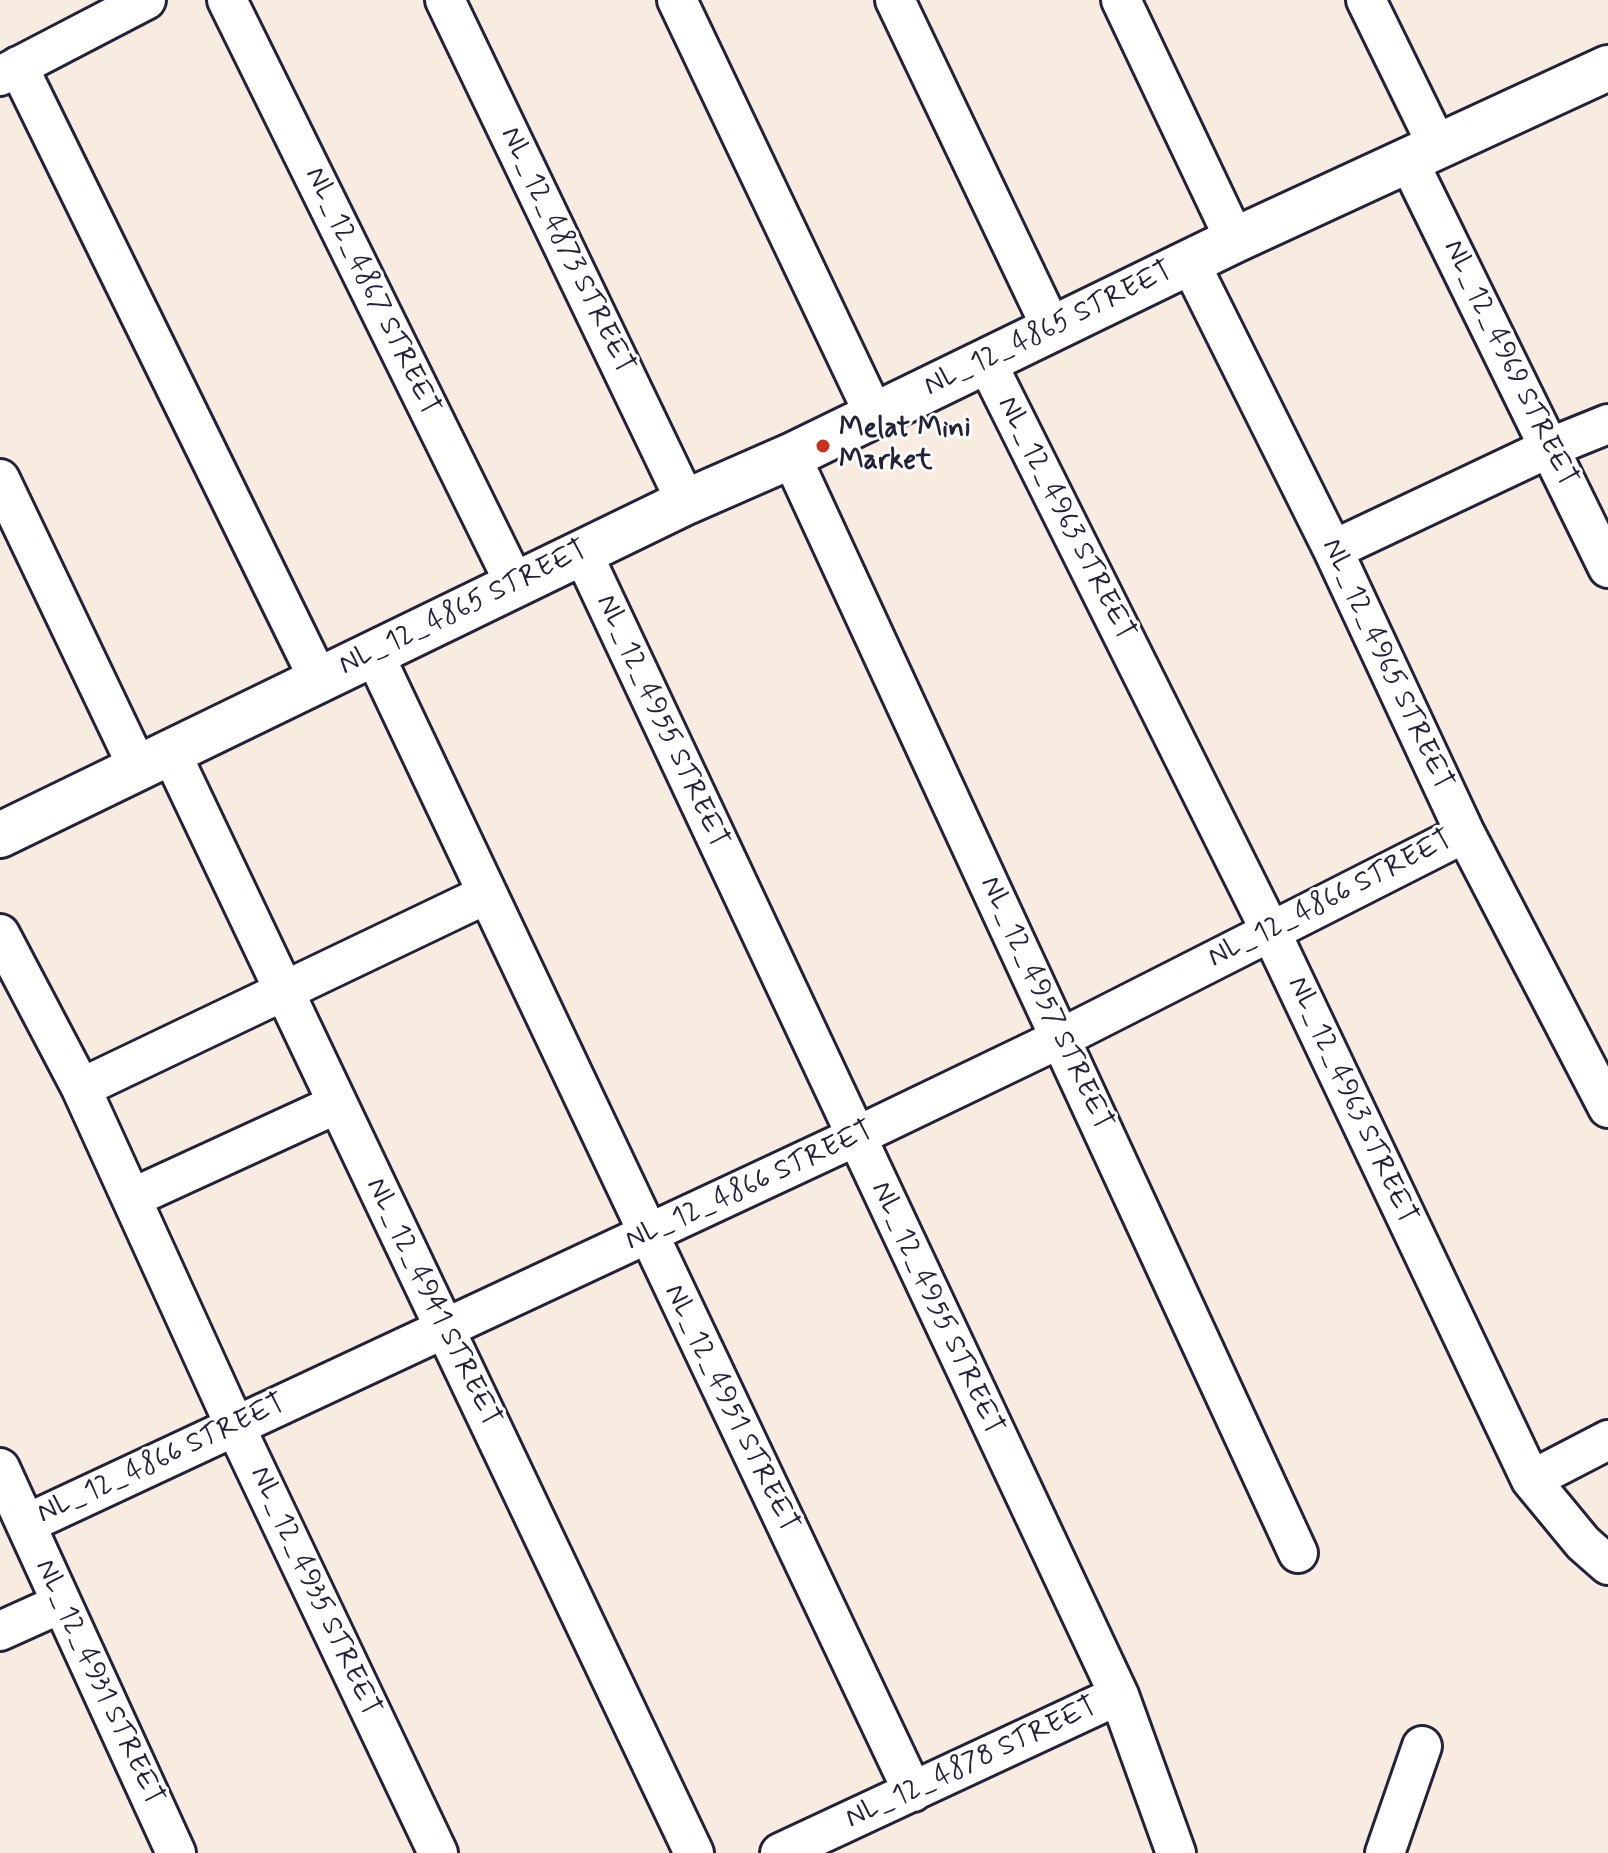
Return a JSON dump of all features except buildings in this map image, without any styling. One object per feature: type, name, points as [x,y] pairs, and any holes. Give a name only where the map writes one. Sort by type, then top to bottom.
[{"type":"street","points":[[9,71],[146,0]]},
{"type":"street","name":"NL_12_4867 STREET","points":[[227,0],[515,584]]},
{"type":"street","name":"NL_12_4873 STREET","points":[[445,0],[686,502]]},
{"type":"street","points":[[677,0],[874,414]]},
{"type":"street","points":[[895,0],[1052,329]]},
{"type":"street","points":[[1121,0],[1235,240]]},
{"type":"street","name":"NL_12_4969 STREET","points":[[1366,0],[1423,152],[1551,447],[1608,568]]},
{"type":"street","name":"NL_12_4865 STREET","points":[[0,835],[318,678],[686,502],[987,363],[1235,240],[1608,68]]},
{"type":"street","name":"NL_12_4865 STREET","points":[[9,71],[318,678]]},
{"type":"street","name":"NL_12_4965 STREET","points":[[1190,263],[1333,550],[1465,833],[1608,1108]]},
{"type":"street","name":"NL_12_4963 STREET","points":[[987,363],[1270,930],[1531,1480],[1583,1543],[1608,1565]]},
{"type":"street","points":[[1333,550],[1551,447],[1608,424]]},
{"type":"street","name":"NL_12_4957 STREET","points":[[791,456],[1298,1553]]},
{"type":"street","name":"NL_12_4941 STREET","points":[[0,479],[284,988],[694,1853]]},
{"type":"street","name":"NL_12_4955 STREET","points":[[582,552],[1119,1695],[1176,1853]]},
{"type":"street","name":"NL_12_4951 STREET","points":[[373,652],[647,1237],[913,1792]]},
{"type":"street","name":"NL_12_4866 STREET","points":[[26,1524],[647,1237],[1061,1038],[1465,833]]},
{"type":"street","points":[[81,1088],[284,988],[487,894]]},
{"type":"street","name":"NL_12_4935 STREET","points":[[0,934],[81,1088],[235,1426],[438,1853]]},
{"type":"street","points":[[132,1198],[337,1104]]},
{"type":"street","points":[[1531,1480],[1608,1440]]},
{"type":"street","name":"NL_12_4931 STREET","points":[[0,1468],[176,1853]]},
{"type":"street","points":[[0,1631],[60,1604]]},
{"type":"street","name":"NL_12_4878 STREET","points":[[780,1853],[1119,1695]]},
{"type":"street","points":[[1385,1853],[1422,1746]]},
{"type":"place","name":"Melat Mini Market","points":[[823,446]]}]
